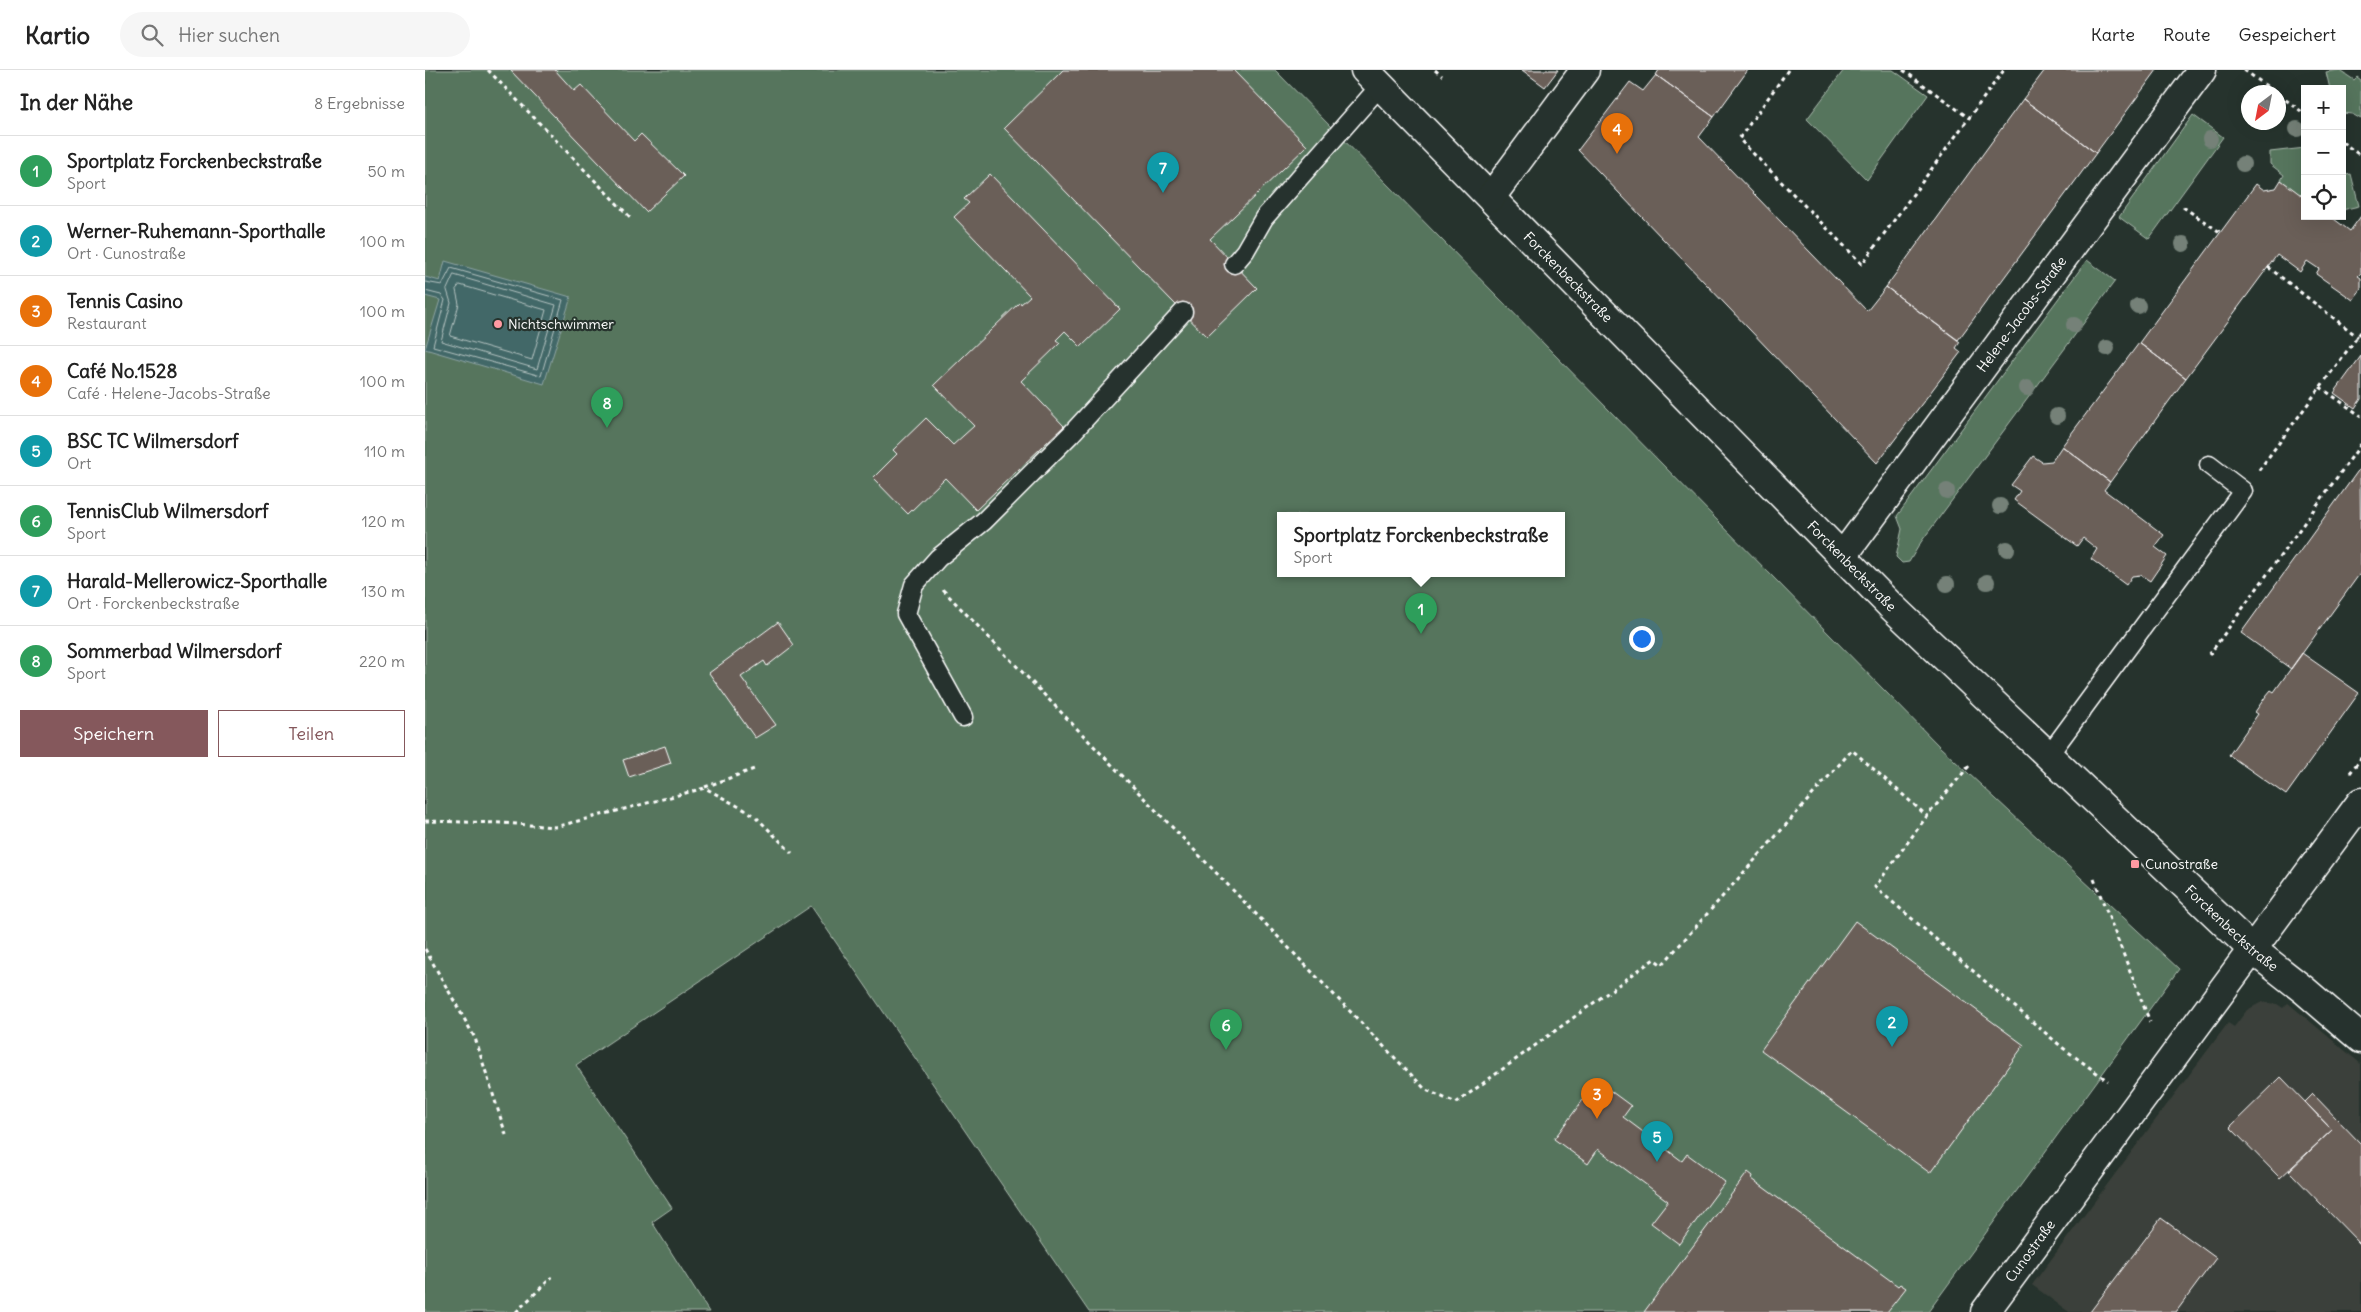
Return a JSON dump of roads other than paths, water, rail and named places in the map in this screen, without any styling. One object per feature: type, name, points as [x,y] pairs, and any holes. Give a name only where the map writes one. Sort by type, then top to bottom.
[{"type":"street","points":[[1491,198],[1585,70]]},
{"type":"street","name":"Helene-Jacobs-Straße","points":[[1842,557],[2202,70]]},
{"type":"street","name":"Forckenbeckstraße","points":[[1373,78],[1842,557],[2253,950],[2304,990],[2361,1039]]},
{"type":"street","name":"Cunostraße","points":[[1985,1312],[2361,802]]},
{"type":"lane","points":[[1234,264],[1245,251],[1264,218],[1373,78]]},
{"type":"lane","points":[[963,717],[906,614],[914,585],[938,558],[984,520],[1072,433],[1183,312]]},
{"type":"lane","points":[[2048,756],[2243,491],[2209,465]]},
{"type":"water","name":"Nichtschwimmer","points":[[445,261],[571,297],[544,384],[425,349],[440,300],[425,296],[425,277],[440,281]]},
{"type":"place","name":"Café No.1528","points":[[1617,154]]},
{"type":"place","name":"Harald-Mellerowicz-Sporthalle","points":[[1163,193]]},
{"type":"place","name":"Nichtschwimmer","points":[[498,324]]},
{"type":"place","name":"Sommerbad Wilmersdorf","points":[[607,428]]},
{"type":"place","name":"Sportplatz Forckenbeckstraße","points":[[1421,634]]},
{"type":"place","name":"Cunostraße","points":[[2135,864]]},
{"type":"place","name":"Werner-Ruhemann-Sporthalle","points":[[1892,1047]]},
{"type":"place","name":"TennisClub Wilmersdorf","points":[[1226,1050]]},
{"type":"place","name":"Tennis Casino","points":[[1597,1119]]},
{"type":"place","name":"BSC TC Wilmersdorf","points":[[1657,1162]]}]
